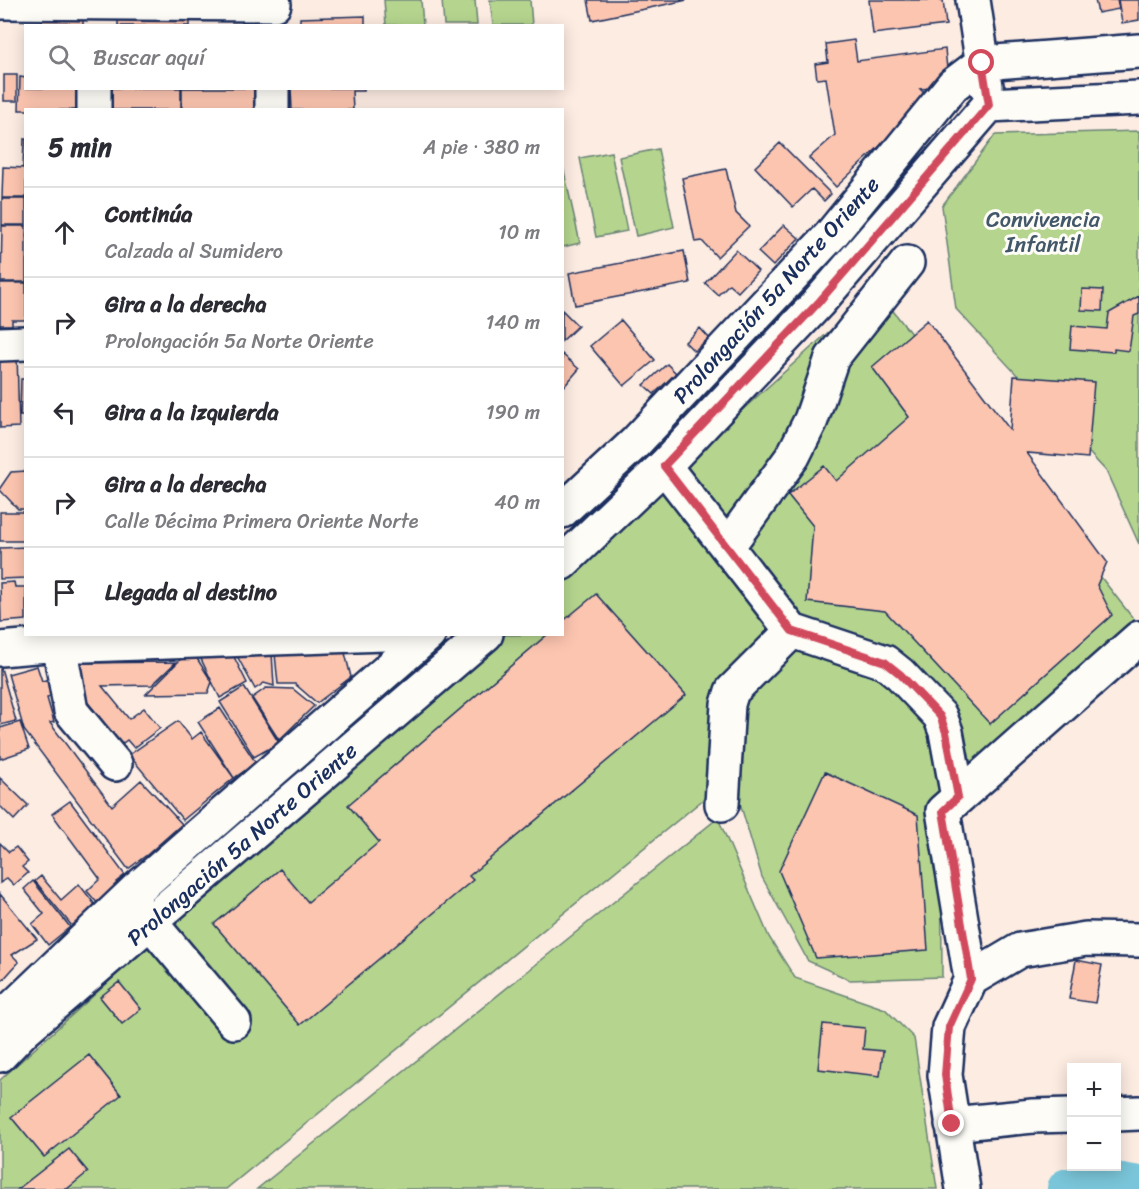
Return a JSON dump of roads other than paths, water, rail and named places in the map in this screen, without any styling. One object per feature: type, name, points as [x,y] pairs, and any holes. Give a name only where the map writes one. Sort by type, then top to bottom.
[{"type":"main road","points":[[973,0],[989,105],[1139,98]]},
{"type":"main road","points":[[0,2],[96,9],[274,10]]},
{"type":"main road","points":[[982,63],[1139,51]]},
{"type":"main road","name":"Prolongación 5a Norte Oriente","points":[[564,509],[635,443],[830,236],[953,85],[982,63]]},
{"type":"main road","points":[[94,90],[94,108]]},
{"type":"main road","points":[[272,90],[272,108]]},
{"type":"main road","name":"Prolongación 5a Norte Oriente","points":[[564,560],[664,466],[818,303],[989,105]]},
{"type":"main road","points":[[727,547],[792,456],[811,420],[832,358],[907,263]]},
{"type":"main road","points":[[0,344],[24,343]]},
{"type":"main road","points":[[635,443],[664,466],[792,631],[885,662],[900,674],[940,716],[946,732],[958,797]]},
{"type":"main road","points":[[722,804],[728,704],[732,691],[792,631]]},
{"type":"main road","points":[[0,649],[77,641],[304,636]]},
{"type":"main road","name":"Prolongación 5a Norte Oriente","points":[[0,1055],[139,910],[146,882],[427,636]]},
{"type":"main road","name":"Prolongación 5a Norte Oriente","points":[[0,1020],[483,636]]},
{"type":"main road","points":[[963,1189],[945,1075],[949,1027],[971,979],[943,811],[1139,638]]},
{"type":"main road","points":[[77,641],[71,711],[115,764]]},
{"type":"main road","points":[[139,910],[234,1022]]},
{"type":"main road","points":[[971,979],[1020,950],[1086,939],[1139,940]]},
{"type":"main road","points":[[1121,1114],[1139,1113]]},
{"type":"main road","points":[[953,1132],[1033,1116],[1067,1115]]},
{"type":"waterway","points":[[1068,1189],[1115,1183],[1139,1187]]},
{"type":"park label","name":"Convivencia Infantil","points":[[1043,232]]}]
